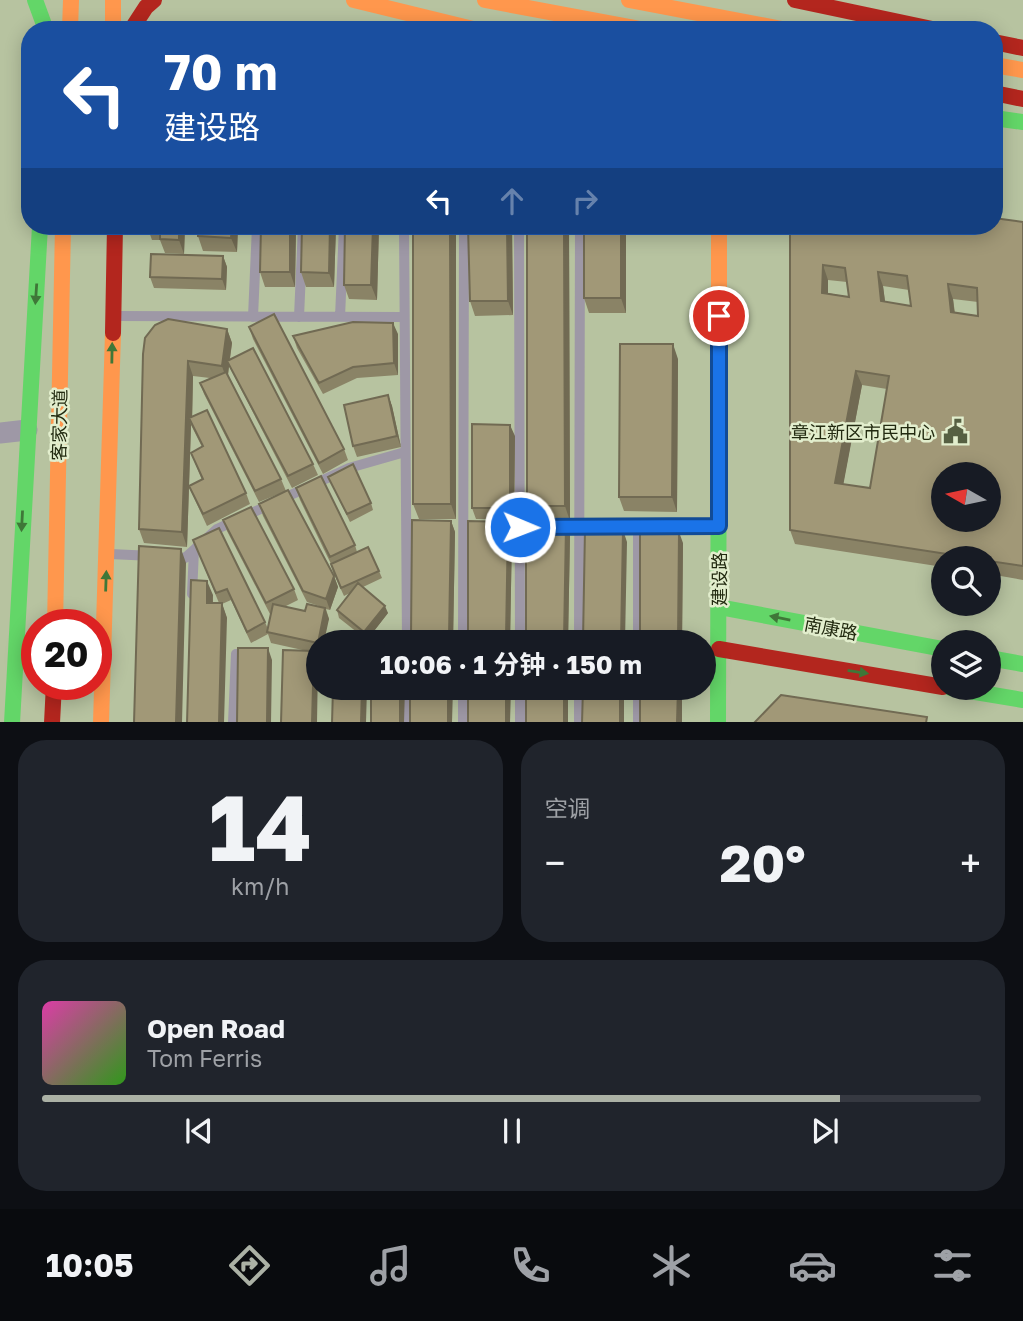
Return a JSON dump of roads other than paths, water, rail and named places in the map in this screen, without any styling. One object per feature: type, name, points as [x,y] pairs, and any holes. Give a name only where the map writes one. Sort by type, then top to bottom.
[{"type":"street","points":[[36,0],[43,21]]},
{"type":"street","points":[[46,21],[49,0]]},
{"type":"street","points":[[70,21],[71,0]]},
{"type":"street","points":[[113,0],[113,21]]},
{"type":"street","points":[[137,21],[154,0]]},
{"type":"street","points":[[354,0],[440,21]]},
{"type":"street","points":[[485,0],[598,21]]},
{"type":"street","points":[[629,0],[740,21]]},
{"type":"street","points":[[804,1],[896,21]]},
{"type":"street","points":[[1003,44],[1023,48]]},
{"type":"street","points":[[1003,67],[1023,70]]},
{"type":"street","points":[[1003,95],[1023,99]]},
{"type":"street","points":[[1003,119],[1023,122]]},
{"type":"street","points":[[12,722],[6,681],[27,430],[39,235]]},
{"type":"street","name":"客家大道","points":[[55,609],[63,235]]},
{"type":"street","points":[[101,722],[115,235]]},
{"type":"street","name":"建设路","points":[[718,722],[719,235]]},
{"type":"street","points":[[0,433],[27,430]]},
{"type":"street","name":"南康路","points":[[719,607],[931,647]]},
{"type":"street","points":[[719,649],[931,685]]},
{"type":"street","points":[[1001,660],[1023,664]]},
{"type":"street","points":[[1001,696],[1023,700]]},
{"type":"street","points":[[52,722],[53,700]]},
{"type":"lane","points":[[253,317],[257,235]]},
{"type":"lane","points":[[299,317],[303,235]]},
{"type":"lane","points":[[340,317],[344,235]]},
{"type":"lane","points":[[404,235],[405,452],[412,526],[408,630]]},
{"type":"lane","points":[[463,630],[464,235]]},
{"type":"lane","points":[[519,235],[526,527],[521,630]]},
{"type":"lane","points":[[579,630],[580,235]]},
{"type":"lane","points":[[113,316],[403,317]]},
{"type":"lane","points":[[107,554],[186,558],[217,529],[349,468],[405,452]]},
{"type":"lane","points":[[638,526],[638,630]]},
{"type":"lane","points":[[526,527],[719,526]]},
{"type":"lane","points":[[192,603],[194,550]]},
{"type":"lane","points":[[233,722],[236,654]]},
{"type":"lane","points":[[408,700],[408,722]]},
{"type":"lane","points":[[463,700],[463,722]]},
{"type":"lane","points":[[520,700],[520,722]]},
{"type":"lane","points":[[579,700],[579,722]]},
{"type":"lane","points":[[638,700],[638,722]]},
{"type":"place","name":"章江新区市民中心","points":[[955,432]]}]
